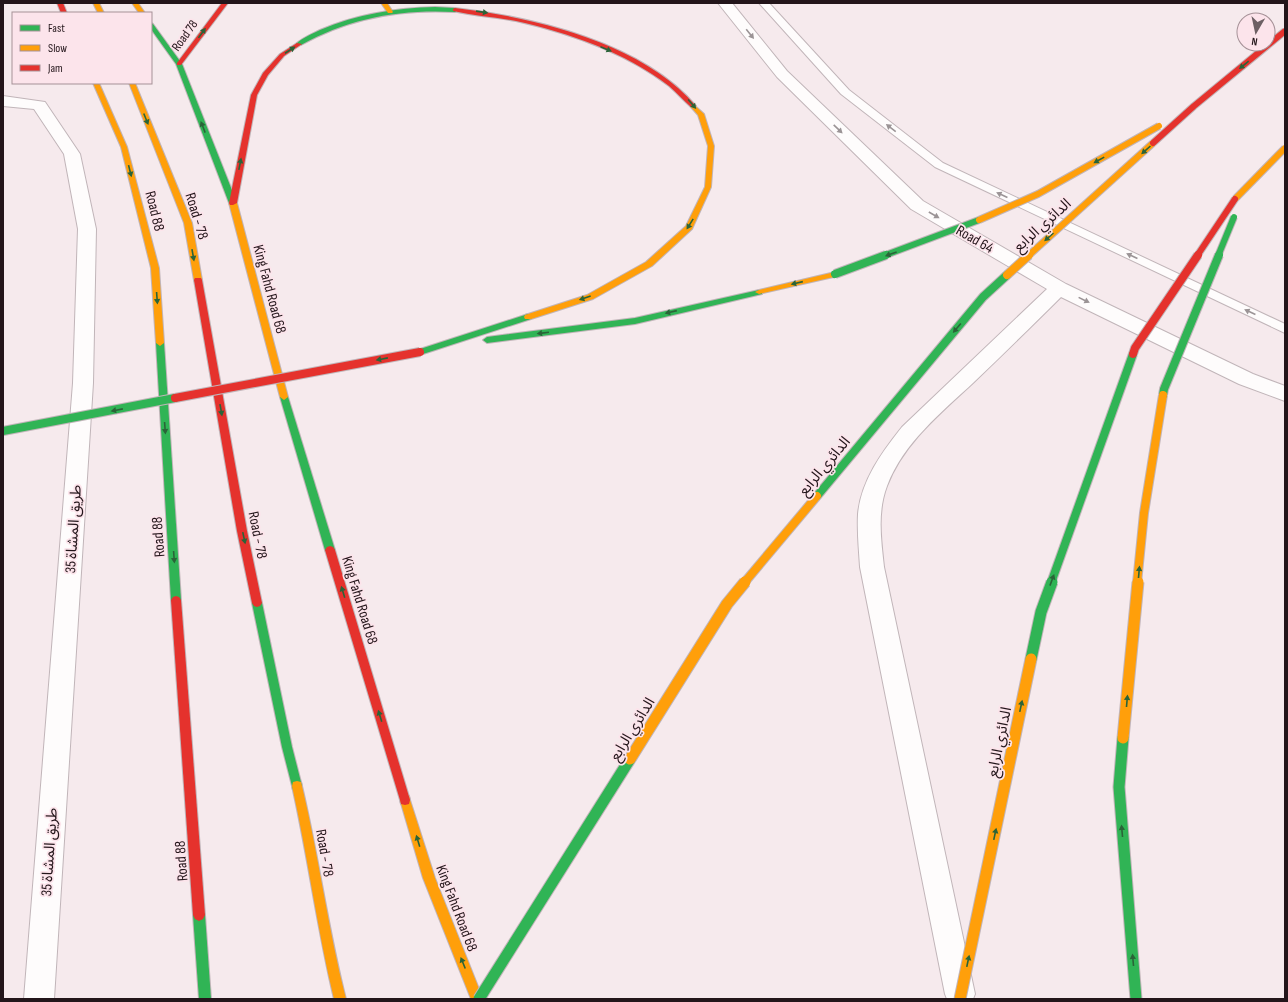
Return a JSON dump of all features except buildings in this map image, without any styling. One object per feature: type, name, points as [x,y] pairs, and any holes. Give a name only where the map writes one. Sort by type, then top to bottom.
[{"type":"main road","points":[[96,3],[100,12]]},
{"type":"main road","points":[[135,3],[141,12]]},
{"type":"main road","name":"Road 78","points":[[179,64],[225,3]]},
{"type":"main road","points":[[384,3],[390,12]]},
{"type":"main road","points":[[233,203],[254,95],[265,74],[282,55],[308,38],[336,26],[376,14],[411,9],[446,9],[482,12],[527,21],[582,38],[621,55],[662,79],[685,96],[701,114],[711,146],[708,187],[689,227],[649,264],[590,297],[420,352]]},
{"type":"main road","name":"King Fahd Road 68","points":[[152,26],[179,64],[233,203],[293,425],[429,878],[478,999]]},
{"type":"main road","name":"الدائري الرابع","points":[[478,999],[727,604],[983,297],[1194,106],[1285,31]]},
{"type":"main road","name":"Road 88","points":[[96,84],[124,147],[155,268],[176,593],[205,999]]},
{"type":"main road","name":"Road - 78","points":[[132,84],[188,223],[242,531],[287,747],[304,814],[332,969],[340,999]]},
{"type":"main road","points":[[3,431],[467,342],[636,321],[836,274],[966,226],[1038,194],[1194,106]]},
{"type":"main road","name":"الدائري الرابع","points":[[961,999],[1041,612],[1135,348],[1235,199],[1285,148]]},
{"type":"main road","points":[[1136,999],[1118,787],[1144,513],[1164,389],[1246,188]]},
{"type":"street","name":"Road 64","points":[[726,3],[782,74],[917,205],[1059,288],[1246,379],[1285,394]]},
{"type":"street","name":"طريق المشاة 35","points":[[3,101],[39,105],[72,154],[87,229],[83,383],[39,999]]},
{"type":"street","points":[[961,999],[872,568],[870,506],[878,482],[888,461],[910,432],[1059,288]]},
{"type":"lane","points":[[764,3],[845,92],[939,165],[1285,329]]},
{"type":"traffic: fast","points":[[299,44],[334,26],[374,15],[415,10],[455,10]]},
{"type":"traffic: fast","points":[[152,26],[179,64],[233,203]]},
{"type":"traffic: fast","points":[[1163,395],[1164,389],[1234,217]]},
{"type":"traffic: fast","points":[[835,274],[979,220]]},
{"type":"traffic: fast","points":[[817,496],[983,297],[1007,275]]},
{"type":"traffic: fast","points":[[487,340],[635,321],[759,292]]},
{"type":"traffic: fast","points":[[420,352],[528,317]]},
{"type":"traffic: fast","points":[[160,343],[176,600]]},
{"type":"traffic: fast","points":[[1031,659],[1041,612],[1133,354]]},
{"type":"traffic: fast","points":[[284,397],[330,550]]},
{"type":"traffic: fast","points":[[3,431],[175,398]]},
{"type":"traffic: fast","points":[[257,603],[287,747],[297,786]]},
{"type":"traffic: fast","points":[[1123,738],[1119,787],[1136,999]]},
{"type":"traffic: fast","points":[[479,999],[630,759]]},
{"type":"traffic: fast","points":[[199,915],[205,999]]},
{"type":"traffic: slow","points":[[96,3],[100,12]]},
{"type":"traffic: slow","points":[[135,3],[141,12]]},
{"type":"traffic: slow","points":[[384,3],[390,12]]},
{"type":"traffic: slow","points":[[96,84],[124,147],[155,268],[160,343]]},
{"type":"traffic: slow","points":[[132,84],[188,223],[198,280]]},
{"type":"traffic: slow","points":[[528,317],[590,297],[649,264],[689,227],[708,187],[711,146],[701,114],[693,106]]},
{"type":"traffic: slow","points":[[979,220],[1038,194],[1159,126]]},
{"type":"traffic: slow","points":[[1007,275],[1153,143]]},
{"type":"traffic: slow","points":[[1235,199],[1285,148]]},
{"type":"traffic: slow","points":[[233,203],[284,397]]},
{"type":"traffic: slow","points":[[759,292],[835,274]]},
{"type":"traffic: slow","points":[[1123,738],[1144,513],[1163,395]]},
{"type":"traffic: slow","points":[[630,759],[727,604],[817,496]]},
{"type":"traffic: slow","points":[[960,999],[1031,659]]},
{"type":"traffic: slow","points":[[297,786],[309,839],[333,973],[340,999]]},
{"type":"traffic: slow","points":[[405,800],[429,878],[477,999]]},
{"type":"traffic: jam","points":[[60,3],[64,12]]},
{"type":"traffic: jam","points":[[179,64],[225,3]]},
{"type":"traffic: jam","points":[[455,10],[484,13],[516,19],[583,38],[645,67],[671,85],[693,106]]},
{"type":"traffic: jam","points":[[1153,143],[1194,106],[1285,31]]},
{"type":"traffic: jam","points":[[233,203],[254,95],[265,74],[282,55],[299,44]]},
{"type":"traffic: jam","points":[[1133,354],[1135,348],[1235,199]]},
{"type":"traffic: jam","points":[[198,280],[242,531],[257,603]]},
{"type":"traffic: jam","points":[[175,398],[420,352]]},
{"type":"traffic: jam","points":[[330,550],[405,800]]},
{"type":"traffic: jam","points":[[176,600],[199,915]]}]
